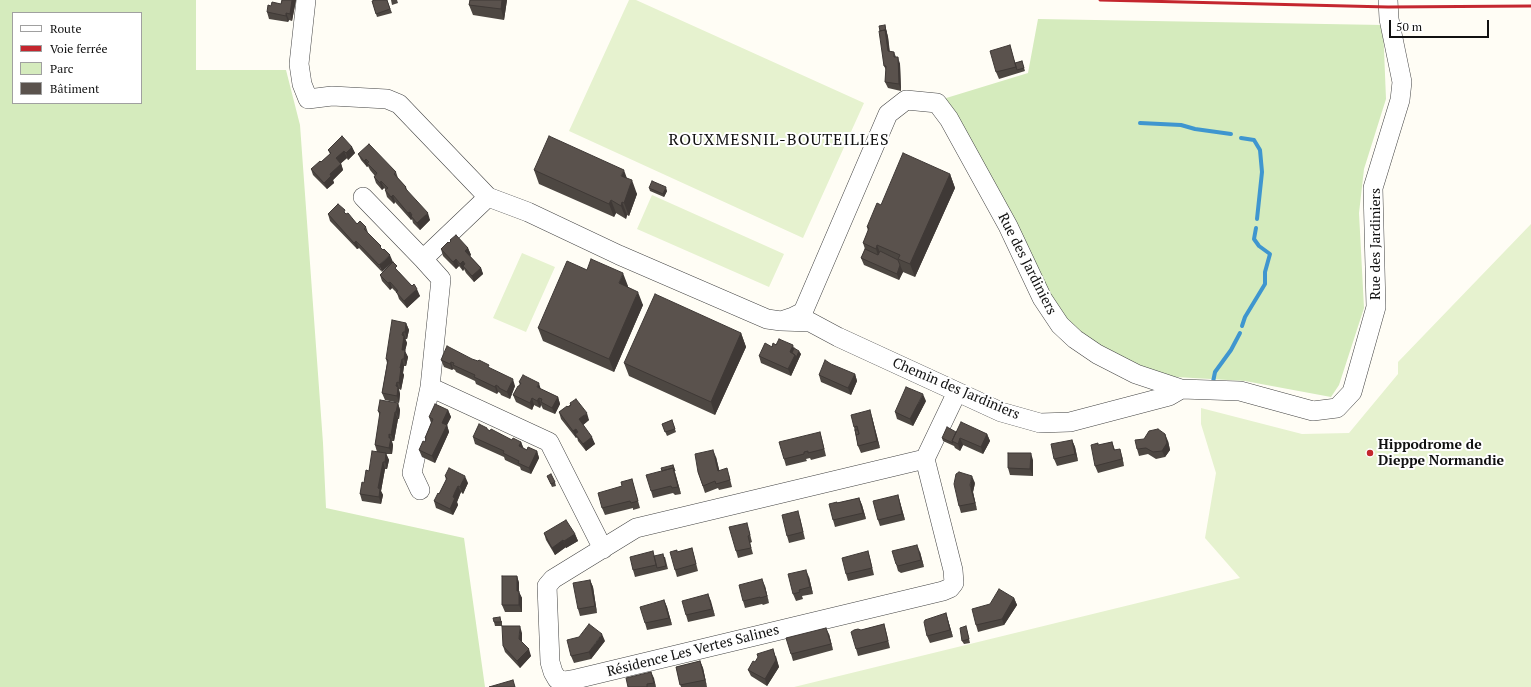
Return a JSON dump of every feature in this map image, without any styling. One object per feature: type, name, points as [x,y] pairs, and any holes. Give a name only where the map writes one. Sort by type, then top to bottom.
[{"type":"street","points":[[306,0],[299,64],[302,84],[308,99],[332,96],[387,99],[399,104],[488,197],[423,259]]},
{"type":"street","name":"Rue des Jardiniers","points":[[781,321],[803,312],[888,114],[906,100],[937,103],[949,119],[1008,226],[1042,298],[1060,325],[1075,339],[1097,354],[1136,374],[1181,388],[1240,391],[1313,411],[1337,408],[1352,392],[1376,308],[1373,188],[1400,100],[1402,82],[1389,19],[1388,0]]},
{"type":"street","points":[[363,197],[441,279],[430,387],[412,473],[420,490]]},
{"type":"street","name":"Chemin des Jardiniers","points":[[488,197],[528,212],[619,255],[767,319],[810,322],[1001,412],[1040,423],[1070,422],[1169,396],[1181,388]]},
{"type":"street","points":[[430,387],[549,442],[603,549]]},
{"type":"street","points":[[925,459],[957,392]]},
{"type":"street","name":"Résidence Les Vertes Salines","points":[[925,459],[953,570],[954,583],[950,588],[564,681],[557,679],[550,662],[547,586],[553,579],[636,528],[925,459]]},
{"type":"green space","points":[[0,0],[196,0],[196,70],[286,70],[300,125],[323,443],[326,508],[464,538],[485,687],[0,687]]},
{"type":"green space","points":[[629,0],[636,0],[864,103],[803,238],[569,131]]},
{"type":"green space","points":[[1038,19],[1383,25],[1386,99],[1364,169],[1359,213],[1364,308],[1339,385],[1331,397],[1245,381],[1176,377],[1141,371],[1082,339],[1051,309],[943,99],[1028,73]]},
{"type":"green space","points":[[652,195],[784,254],[769,287],[637,229]]},
{"type":"green space","name":"Hippodrome de Dieppe Normandie","points":[[1531,224],[1531,687],[794,687],[1240,578],[1205,538],[1216,473],[1201,424],[1201,408],[1302,434],[1349,433],[1398,374],[1398,362]]},
{"type":"green space","points":[[522,253],[555,267],[526,332],[493,318]]},
{"type":"building","points":[[282,0],[292,0],[290,14],[286,13],[286,16],[267,12],[268,5],[271,6],[272,2],[281,4]]},
{"type":"building","points":[[387,0],[390,9],[376,14],[372,1]]},
{"type":"building","points":[[470,0],[502,0],[501,9],[469,5]]},
{"type":"building","points":[[885,25],[886,32],[885,30],[880,31],[879,26]]},
{"type":"building","points":[[885,30],[888,51],[894,52],[894,57],[898,57],[899,84],[885,82],[886,66],[884,66],[879,31]]},
{"type":"building","points":[[1010,45],[1016,67],[996,72],[990,51]]},
{"type":"building","points":[[1022,61],[1024,68],[1017,70],[1015,63]]},
{"type":"building","points":[[342,136],[352,147],[346,153],[344,151],[336,158],[341,164],[330,174],[331,176],[324,183],[311,169],[331,153],[328,150]]},
{"type":"building","points":[[549,136],[624,170],[621,176],[632,180],[624,203],[622,202],[621,206],[611,200],[609,204],[534,170]]},
{"type":"building","points":[[369,144],[396,172],[394,174],[428,213],[417,223],[411,216],[412,215],[410,212],[408,213],[393,195],[391,197],[385,190],[388,188],[374,177],[377,173],[367,163],[369,162],[366,159],[364,161],[358,154]]},
{"type":"building","points":[[903,153],[950,174],[910,264],[898,259],[900,255],[877,245],[876,249],[863,243],[869,228],[867,227],[877,203],[881,205]]},
{"type":"building","points":[[652,181],[666,187],[663,194],[649,188]]},
{"type":"building","points":[[338,204],[357,224],[360,221],[366,227],[364,229],[381,246],[380,247],[383,250],[384,249],[390,255],[379,265],[356,241],[354,243],[328,214]]},
{"type":"building","points":[[456,235],[468,248],[465,251],[481,268],[472,276],[463,266],[465,264],[463,261],[460,264],[456,259],[453,262],[441,249]]},
{"type":"building","points":[[865,249],[878,255],[880,251],[898,260],[900,265],[897,274],[861,258]]},
{"type":"building","points":[[591,259],[623,273],[619,283],[638,292],[609,359],[538,328],[567,261],[587,270]]},
{"type":"building","points":[[393,262],[397,266],[395,268],[412,286],[414,284],[417,289],[404,301],[390,282],[388,283],[380,275]]},
{"type":"building","points":[[655,294],[741,333],[711,402],[624,363]]},
{"type":"building","points":[[392,320],[406,323],[405,332],[403,332],[402,335],[404,336],[402,350],[405,350],[404,359],[402,359],[400,368],[399,383],[397,382],[396,386],[398,387],[397,396],[382,393],[388,360],[386,359]]},
{"type":"building","points":[[779,339],[793,345],[790,352],[795,355],[788,369],[759,356],[765,343],[772,347],[773,343],[776,345]]},
{"type":"building","points":[[447,346],[472,359],[479,360],[489,365],[488,367],[513,379],[507,392],[496,385],[495,387],[474,377],[475,375],[453,365],[454,363],[451,362],[450,364],[441,360]]},
{"type":"building","points":[[794,348],[799,351],[796,358],[792,353]]},
{"type":"building","points":[[825,360],[855,374],[848,388],[819,375]]},
{"type":"building","points":[[523,375],[539,383],[537,387],[558,397],[552,408],[541,402],[542,399],[539,398],[537,401],[532,398],[530,403],[513,395],[521,383],[519,382]]},
{"type":"building","points":[[906,387],[923,394],[910,419],[895,412]]},
{"type":"building","points":[[576,399],[587,413],[579,419],[592,437],[583,444],[575,434],[578,432],[576,429],[573,431],[559,412],[571,405],[570,403]]},
{"type":"building","points":[[380,400],[398,403],[391,435],[389,434],[389,438],[391,438],[389,448],[375,445],[380,412],[378,411]]},
{"type":"building","points":[[435,404],[448,410],[442,423],[447,425],[432,456],[419,450],[423,441],[425,442],[425,438],[433,419],[429,417]]},
{"type":"building","points":[[870,410],[877,441],[858,446],[856,435],[859,434],[857,426],[854,427],[851,415]]},
{"type":"building","points":[[672,420],[675,429],[665,432],[662,424]]},
{"type":"building","points":[[961,422],[987,434],[981,447],[960,438],[958,444],[952,441]]},
{"type":"building","points":[[479,424],[490,431],[491,429],[512,440],[513,438],[521,442],[519,446],[527,450],[528,447],[537,451],[529,468],[503,453],[504,451],[473,437]]},
{"type":"building","points":[[947,427],[956,432],[952,441],[953,443],[942,438]]},
{"type":"building","points":[[1158,429],[1165,434],[1167,443],[1162,451],[1153,452],[1146,448],[1137,449],[1135,440],[1144,439],[1149,431]]},
{"type":"building","points":[[855,430],[858,430],[859,434],[856,435]]},
{"type":"building","points":[[820,432],[824,449],[808,453],[808,451],[804,452],[804,454],[784,459],[779,442]]},
{"type":"building","points":[[1072,440],[1075,454],[1054,459],[1051,444]]},
{"type":"building","points":[[1112,442],[1114,450],[1120,449],[1122,459],[1095,466],[1091,445]]},
{"type":"building","points":[[713,450],[718,471],[727,468],[730,480],[716,484],[715,481],[703,486],[698,472],[695,454]]},
{"type":"building","points":[[372,451],[386,453],[378,488],[380,489],[379,497],[360,494],[362,482],[364,483],[366,470],[369,471]]},
{"type":"building","points":[[1008,453],[1031,453],[1030,469],[1008,468]]},
{"type":"building","points":[[673,465],[675,471],[673,468],[662,471],[661,468]]},
{"type":"building","points":[[449,468],[465,476],[460,487],[458,486],[455,492],[453,497],[455,498],[450,509],[434,501],[447,478],[445,476]]},
{"type":"building","points":[[673,468],[678,487],[672,488],[671,486],[651,491],[646,475]]},
{"type":"building","points":[[959,472],[972,476],[970,485],[975,503],[959,506],[954,484],[956,474]]},
{"type":"building","points":[[551,474],[555,482],[551,484],[547,476]]},
{"type":"building","points":[[632,479],[638,501],[631,503],[630,501],[602,508],[598,493],[622,486],[621,482]]},
{"type":"building","points":[[898,495],[902,514],[878,520],[873,501]]},
{"type":"building","points":[[859,498],[863,513],[833,520],[829,504]]},
{"type":"building","points":[[798,511],[803,532],[787,536],[782,515]]},
{"type":"building","points":[[566,520],[575,534],[552,548],[544,533]]},
{"type":"building","points":[[747,523],[751,548],[736,551],[729,527]]},
{"type":"building","points":[[917,545],[921,560],[898,566],[896,564],[892,551]]},
{"type":"building","points":[[692,548],[696,564],[675,570],[670,552],[677,550],[677,552]]},
{"type":"building","points":[[653,551],[656,565],[633,570],[630,557]]},
{"type":"building","points":[[868,551],[872,568],[846,574],[842,558]]},
{"type":"building","points":[[663,554],[666,566],[657,568],[654,556]]},
{"type":"building","points":[[806,570],[810,587],[799,590],[800,592],[793,594],[788,574]]},
{"type":"building","points":[[502,576],[517,576],[519,605],[502,605]]},
{"type":"building","points":[[762,579],[767,596],[743,601],[739,585]]},
{"type":"building","points":[[590,580],[595,606],[578,609],[573,583]]},
{"type":"building","points":[[999,589],[1014,598],[1002,619],[976,625],[972,609],[990,604]]},
{"type":"building","points":[[708,594],[712,609],[686,615],[682,601]]},
{"type":"building","points":[[664,600],[669,618],[645,623],[640,607]]},
{"type":"building","points":[[946,613],[950,630],[927,636],[924,622],[925,620]]},
{"type":"building","points":[[500,617],[501,622],[494,622],[493,618]]},
{"type":"building","points":[[589,624],[602,634],[589,652],[571,656],[567,640],[579,637]]},
{"type":"building","points":[[884,624],[888,641],[856,649],[851,632],[858,629],[861,630]]},
{"type":"building","points":[[502,626],[520,626],[519,639],[529,649],[517,661],[503,646]]},
{"type":"building","points":[[966,626],[969,639],[962,641],[960,628]]},
{"type":"building","points":[[826,628],[831,644],[791,654],[786,638]]},
{"type":"building","points":[[773,649],[776,660],[765,679],[748,670],[753,661],[755,662],[758,657],[757,654]]},
{"type":"building","points":[[700,661],[705,680],[680,685],[676,667]]},
{"type":"building","points":[[651,672],[654,683],[647,684],[647,687],[628,687],[626,678]]},
{"type":"building","points":[[513,680],[515,687],[489,687]]},
{"type":"waterway","points":[[1140,123],[1181,125],[1195,129],[1231,134]]},
{"type":"waterway","points":[[1241,138],[1254,140],[1260,150],[1262,172],[1257,219]]},
{"type":"waterway","points":[[1242,326],[1245,317],[1265,284],[1265,272],[1270,254],[1259,246],[1254,239],[1256,228]]},
{"type":"waterway","points":[[1213,382],[1215,372],[1231,350],[1240,333]]},
{"type":"railway","points":[[1100,0],[1388,7],[1531,6]]},
{"type":"place","name":"Hippodrome de Dieppe Normandie","points":[[1370,453]]},
{"type":"district","name":"ROUXMESNIL-BOUTEILLES","points":[[779,140]]}]
